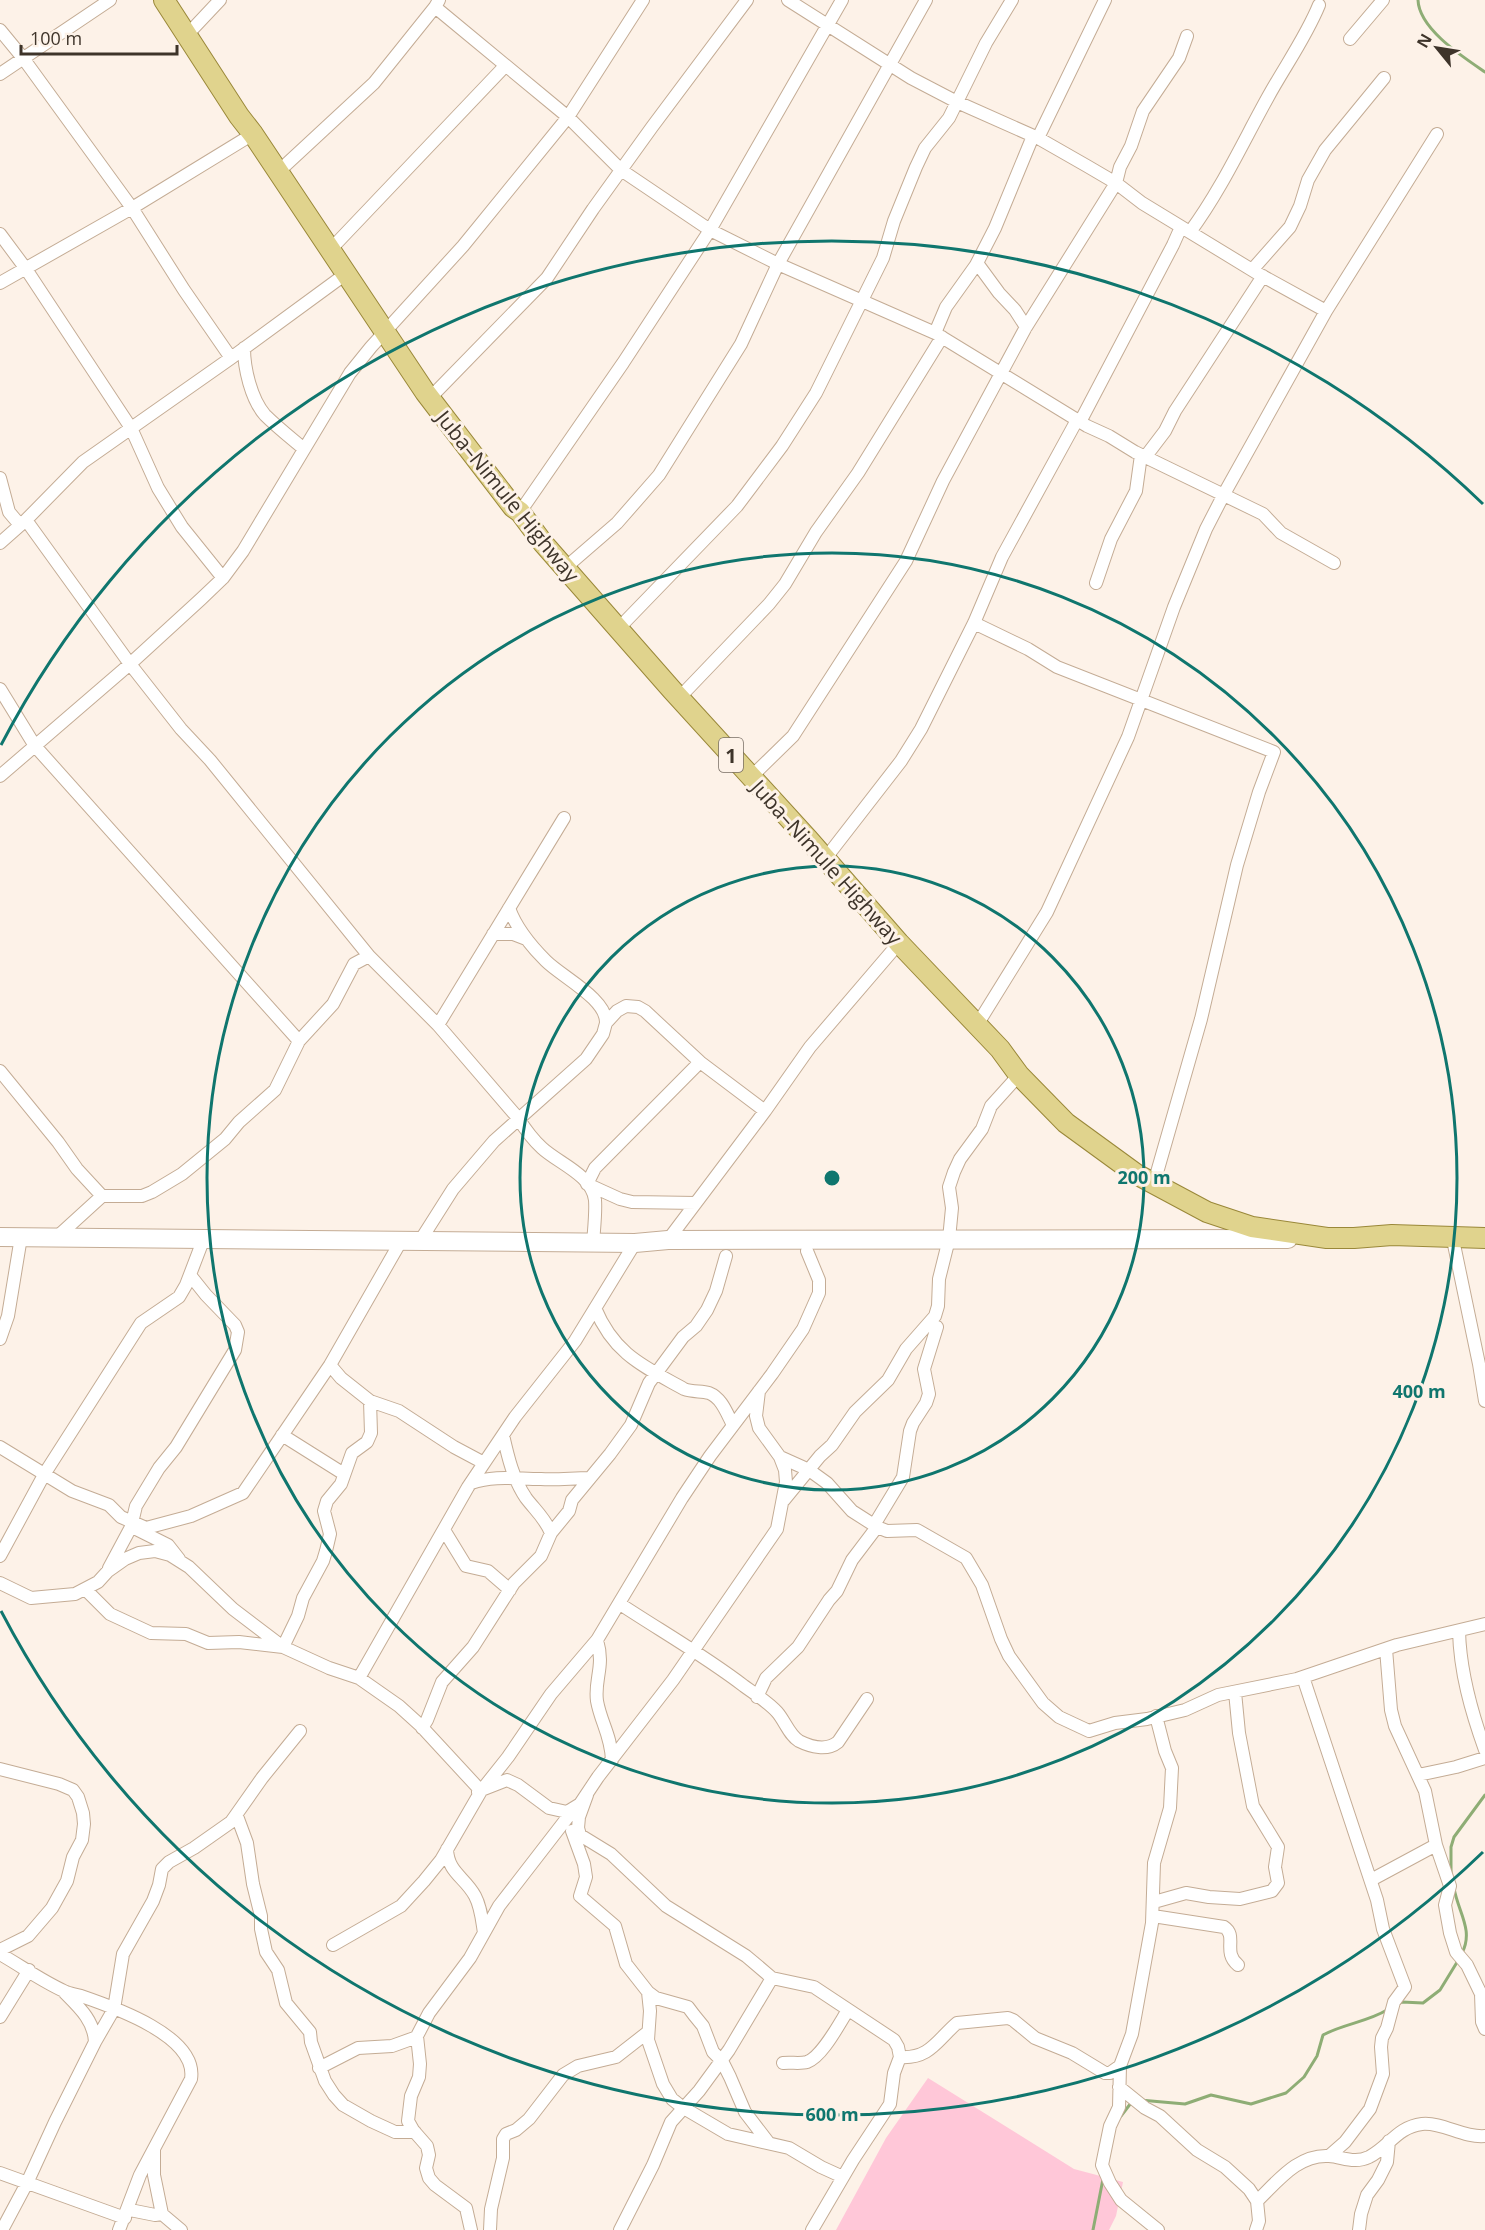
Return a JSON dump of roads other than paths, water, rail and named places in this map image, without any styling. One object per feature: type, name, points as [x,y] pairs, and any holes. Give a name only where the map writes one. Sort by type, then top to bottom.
[{"type":"main road","name":"Juba–Nimule Highway","points":[[164,0],[239,116],[430,398],[513,507],[520,512],[531,530],[899,943],[1000,1049],[1019,1075],[1066,1122],[1136,1174],[1207,1212],[1252,1227],[1327,1238],[1392,1235],[1485,1238]]},
{"type":"main road","points":[[0,1237],[593,1243],[668,1240],[1327,1238]]},
{"type":"street","points":[[0,74],[110,0]]},
{"type":"street","points":[[187,35],[220,0]]},
{"type":"street","points":[[0,776],[130,664],[223,578],[243,551],[351,373],[463,246],[568,117],[642,0]]},
{"type":"street","points":[[430,398],[547,278],[621,170],[747,0]]},
{"type":"street","points":[[788,0],[911,78],[957,102],[1035,137],[1116,183],[1142,203],[1186,230],[1326,311]]},
{"type":"street","points":[[520,512],[623,363],[710,230],[842,0]]},
{"type":"street","points":[[565,568],[617,523],[659,475],[741,344],[778,264],[926,0]]},
{"type":"street","points":[[618,629],[737,506],[782,446],[816,393],[883,258],[894,221],[925,148],[937,137],[1011,0]]},
{"type":"street","points":[[679,698],[769,604],[785,584],[816,532],[858,473],[938,335],[946,307],[977,263],[1035,137],[1105,0]]},
{"type":"street","points":[[1350,39],[1383,0]]},
{"type":"street","points":[[278,172],[374,83],[437,3],[505,66],[568,117],[621,170],[710,230],[778,264],[938,335],[1002,372],[1078,421],[1263,514],[1281,533],[1334,563]]},
{"type":"street","points":[[825,859],[901,761],[921,729],[974,623],[1002,557],[1168,255],[1247,137],[1312,22],[1319,5]]},
{"type":"street","points":[[0,30],[132,208],[231,358]]},
{"type":"street","points":[[752,777],[793,736],[906,561],[943,481],[1026,327],[1116,183],[1120,167],[1131,146],[1143,111],[1179,58],[1187,36]]},
{"type":"street","points":[[330,249],[505,66]]},
{"type":"street","points":[[1096,584],[1111,539],[1136,491],[1144,455],[1164,431],[1258,273],[1290,227],[1300,206],[1308,180],[1325,150],[1384,78]]},
{"type":"street","points":[[0,284],[132,208],[253,134]]},
{"type":"street","points":[[977,1025],[1047,912],[1128,737],[1174,607],[1206,529],[1224,494],[1326,311],[1437,134]]},
{"type":"street","points":[[0,234],[26,269],[131,428],[158,488],[182,526],[223,578]]},
{"type":"street","points":[[977,263],[999,293],[1016,310],[1026,327]]},
{"type":"street","points":[[0,543],[83,462],[347,273]]},
{"type":"street","points":[[244,348],[244,357],[258,404],[265,414],[304,449]]},
{"type":"street","points":[[0,478],[9,512],[23,523],[181,729],[270,832],[369,956],[438,1025],[518,1118],[529,1134],[587,1184],[595,1199],[593,1243]]},
{"type":"street","points":[[974,623],[1028,649],[1058,668],[1274,752],[1237,864],[1201,1019],[1154,1183]]},
{"type":"street","points":[[0,690],[34,746],[299,1041]]},
{"type":"street","points":[[438,1025],[564,818]]},
{"type":"street","points":[[509,908],[513,919],[527,940],[558,973],[592,998],[602,1009],[606,1023]]},
{"type":"street","points":[[493,934],[513,934],[527,940]]},
{"type":"street","points":[[668,1240],[810,1047],[899,943]]},
{"type":"street","points":[[57,1237],[102,1196],[142,1196],[160,1189],[225,1139],[239,1122],[275,1090],[299,1041],[333,1004],[354,964],[369,956]]},
{"type":"street","points":[[592,998],[619,1007],[638,1007],[645,1011],[700,1062],[765,1111]]},
{"type":"street","points":[[420,1241],[453,1189],[494,1141],[586,1059],[603,1034],[606,1023],[617,1011],[626,1006]]},
{"type":"street","points":[[587,1184],[595,1168],[700,1062]]},
{"type":"street","points":[[0,1071],[58,1142],[76,1169],[102,1196]]},
{"type":"street","points":[[782,1502],[832,1445],[855,1412],[888,1380],[906,1349],[935,1316],[938,1306],[939,1279],[949,1239],[952,1208],[949,1187],[954,1172],[960,1159],[982,1129],[991,1106],[1019,1075]]},
{"type":"street","points":[[587,1184],[612,1196],[632,1202],[696,1203]]},
{"type":"street","points":[[1452,1235],[1485,1401]]},
{"type":"street","points":[[0,1339],[8,1316],[21,1237]]},
{"type":"street","points":[[0,1556],[45,1473],[141,1323],[179,1297],[204,1238]]},
{"type":"street","points":[[132,1525],[146,1528],[191,1516],[243,1493],[330,1365],[401,1241]]},
{"type":"street","points":[[359,1678],[471,1483],[503,1435],[575,1341],[635,1243]]},
{"type":"street","points":[[333,1945],[401,1906],[424,1881],[447,1849],[479,1791],[508,1757],[551,1694],[597,1640],[682,1498],[803,1329],[819,1293],[819,1280],[807,1251]]},
{"type":"street","points":[[422,1728],[442,1682],[473,1647],[514,1583],[541,1556],[551,1533],[565,1516],[572,1500],[631,1425],[649,1383],[683,1337],[696,1326],[707,1310],[716,1291],[726,1256]]},
{"type":"street","points":[[108,1571],[132,1525],[136,1506],[159,1468],[176,1447],[235,1350],[238,1332],[235,1325],[190,1275]]},
{"type":"street","points":[[595,1308],[609,1336],[624,1353],[684,1389],[708,1393],[716,1397],[733,1425]]},
{"type":"street","points":[[757,1696],[766,1678],[798,1647],[829,1600],[837,1592],[852,1560],[876,1526],[903,1477],[910,1431],[929,1395],[924,1369],[937,1327]]},
{"type":"street","points":[[330,1365],[340,1378],[370,1401],[399,1411],[454,1447],[484,1463]]},
{"type":"street","points":[[549,1808],[567,1812],[574,1809],[587,1795],[693,1651],[777,1529],[786,1482],[785,1470],[780,1457],[759,1428],[756,1416],[759,1391]]},
{"type":"street","points":[[284,1647],[298,1616],[303,1598],[323,1561],[330,1533],[326,1518],[327,1501],[341,1484],[352,1453],[367,1442],[371,1433],[370,1401]]},
{"type":"street","points":[[282,1435],[344,1474]]},
{"type":"street","points":[[503,1435],[516,1478],[526,1498],[547,1523],[551,1533]]},
{"type":"street","points":[[0,1447],[72,1491],[109,1505],[132,1525],[168,1545],[218,1597],[284,1647],[328,1668],[359,1678],[399,1706],[479,1791]]},
{"type":"street","points":[[780,1457],[809,1470],[827,1483],[852,1511],[876,1526],[887,1531],[917,1530],[966,1558],[982,1585],[1009,1656],[1043,1703],[1059,1717],[1089,1731],[1115,1723],[1185,1710],[1218,1695],[1304,1677],[1386,1648],[1485,1624]]},
{"type":"street","points":[[471,1483],[486,1478],[589,1478]]},
{"type":"street","points":[[444,1530],[466,1566],[488,1571],[510,1590]]},
{"type":"street","points":[[0,1583],[31,1598],[75,1594],[86,1590],[125,1559],[139,1553],[155,1551],[180,1560]]},
{"type":"street","points":[[86,1590],[110,1614],[151,1633],[186,1634],[208,1643],[239,1642],[284,1647]]},
{"type":"street","points":[[620,1604],[757,1696],[775,1710],[796,1739],[806,1744],[827,1748],[838,1742],[867,1699]]},
{"type":"street","points":[[1459,1630],[1464,1677],[1485,1750]]},
{"type":"street","points":[[597,1640],[602,1661],[597,1700],[610,1737],[612,1760]]},
{"type":"street","points":[[1386,1648],[1391,1710],[1395,1726],[1418,1774],[1428,1802],[1436,1845],[1450,1886],[1445,1905],[1450,1933],[1456,1952],[1467,1965],[1481,1994],[1482,2022],[1485,2029]]},
{"type":"street","points":[[1304,1677],[1371,1880],[1383,1929],[1405,1987],[1394,2002],[1388,2028],[1382,2038],[1383,2074],[1370,2109],[1345,2142],[1329,2156]]},
{"type":"street","points":[[1154,1902],[1186,1893],[1240,1899],[1272,1891],[1278,1883],[1275,1867],[1278,1847],[1253,1806],[1239,1733],[1235,1692]]},
{"type":"street","points":[[1156,1716],[1172,1768],[1170,1808],[1154,1863],[1153,1916],[1132,2034],[1120,2066],[1119,2107],[1110,2126],[1102,2165],[1121,2200],[1158,2230]]},
{"type":"street","points":[[2,2230],[95,2042],[114,2009],[123,1954],[153,1900],[162,1869],[237,1816],[261,1778],[300,1731]]},
{"type":"street","points":[[508,1757],[509,1772],[513,1782]]},
{"type":"street","points":[[1418,1774],[1456,1767],[1485,1758]]},
{"type":"street","points":[[0,1769],[59,1784],[73,1790],[78,1797],[84,1824],[82,1840],[73,1857],[67,1881],[52,1908],[28,1936],[0,1952],[65,1992],[114,2009],[161,2031],[183,2051],[190,2064],[191,2079],[140,2175],[128,2214],[119,2230]]},
{"type":"street","points":[[479,1791],[507,1780],[513,1782],[549,1808],[572,1830],[611,1854],[666,1906],[746,1956],[772,1978],[814,1987],[894,2040],[900,2057],[894,2073],[890,2104],[812,2230]]},
{"type":"street","points":[[490,2230],[480,2218],[435,2186],[429,2178],[426,2168],[429,2156],[427,2146],[415,2132],[407,2115],[411,2096],[419,2077],[417,2037],[421,2026],[470,1958],[499,1906],[572,1830],[578,1828],[579,1817],[587,1795]]},
{"type":"street","points":[[574,1809],[572,1830],[586,1877],[580,1896],[604,1914],[615,1926],[626,1964],[648,1992],[656,1998],[688,2007],[703,2026],[713,2052],[722,2061],[745,2112],[768,2142]]},
{"type":"street","points":[[237,1816],[247,1843],[266,1952],[278,1970],[286,2003],[310,2032],[319,2068],[334,2095],[343,2105],[388,2130],[403,2133],[415,2132]]},
{"type":"street","points":[[1371,1880],[1436,1845]]},
{"type":"street","points":[[447,1849],[447,1861],[464,1881],[478,1903],[484,1934]]},
{"type":"street","points":[[1153,1916],[1224,1927],[1231,1935],[1232,1960],[1238,1965]]},
{"type":"street","points":[[0,2017],[30,1970]]},
{"type":"street","points":[[620,2230],[653,2165],[671,2122],[722,2061],[747,2023],[772,1978]]},
{"type":"street","points":[[65,1992],[91,2023],[95,2042]]},
{"type":"street","points":[[648,1992],[650,2011],[648,2040],[663,2084],[672,2099],[728,2134],[768,2142],[799,2152],[821,2167],[843,2177]]},
{"type":"street","points":[[783,2062],[811,2060],[827,2042],[848,2010]]},
{"type":"street","points":[[900,2057],[920,2056],[941,2040],[957,2023],[1008,2018],[1035,2038],[1065,2050],[1105,2073],[1110,2073],[1120,2066]]},
{"type":"street","points":[[490,2230],[491,2209],[502,2158],[503,2139],[506,2134],[525,2123],[563,2075],[578,2066],[616,2057],[648,2032]]},
{"type":"street","points":[[319,2068],[358,2048],[392,2046],[417,2037]]},
{"type":"street","points":[[1119,2087],[1145,2108],[1160,2116],[1197,2150],[1233,2174],[1257,2200],[1256,2230]]},
{"type":"street","points":[[1257,2200],[1291,2169],[1307,2158],[1329,2156],[1350,2162],[1368,2157],[1395,2135],[1411,2127],[1425,2124],[1463,2134],[1485,2136]]},
{"type":"street","points":[[1359,2230],[1367,2194],[1378,2180],[1387,2162],[1389,2141]]},
{"type":"street","points":[[154,2146],[154,2175],[162,2214],[181,2230]]},
{"type":"street","points":[[0,2173],[128,2214],[162,2214]]},
{"type":"street","points":[[466,2208],[471,2230]]},
{"type":"waterway","points":[[1418,0],[1420,11],[1434,32],[1454,50],[1485,72]]},
{"type":"waterway","points":[[1451,1873],[1451,1847],[1454,1837],[1485,1795]]},
{"type":"waterway","points":[[1454,1888],[1466,1929],[1462,1953]]},
{"type":"waterway","points":[[1398,2004],[1402,2002],[1423,2003],[1440,1990],[1459,1959]]},
{"type":"waterway","points":[[1140,2100],[1185,2104],[1211,2095],[1251,2104],[1286,2093],[1304,2077],[1317,2056],[1323,2035],[1387,2010]]},
{"type":"waterway","points":[[1121,2116],[1131,2103]]},
{"type":"waterway","points":[[1093,2230],[1103,2179]]}]
